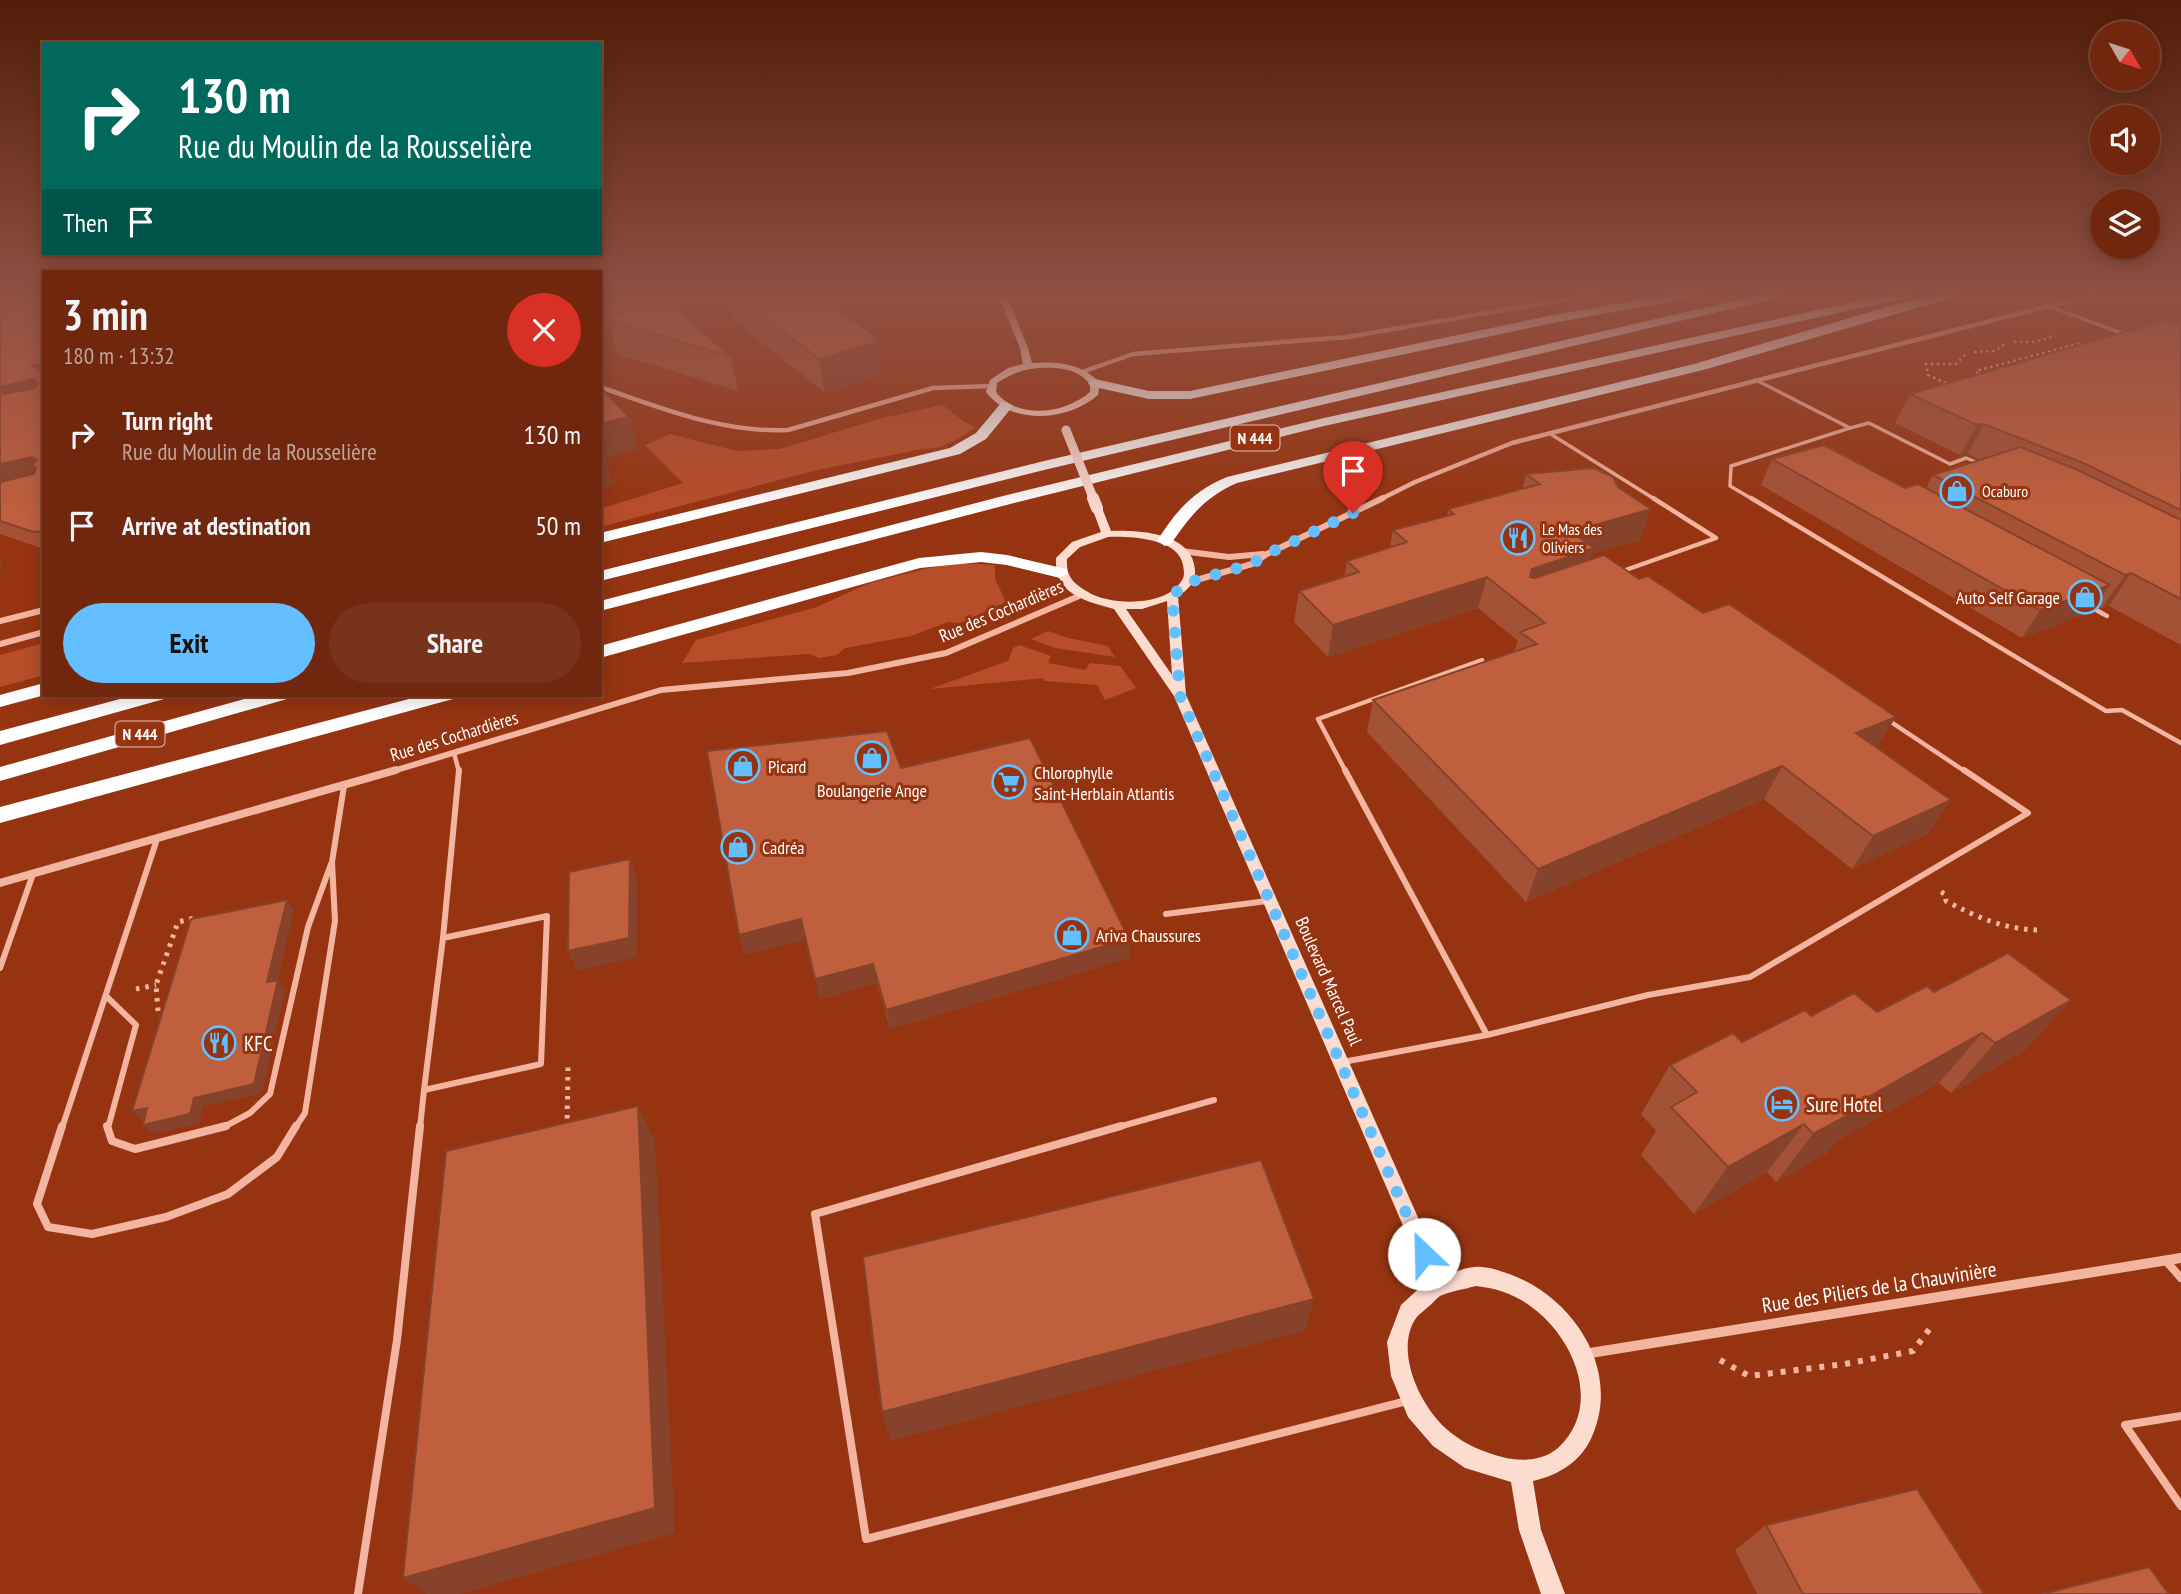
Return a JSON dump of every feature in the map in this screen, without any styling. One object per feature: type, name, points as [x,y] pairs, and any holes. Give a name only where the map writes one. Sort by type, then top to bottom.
[{"type":"highway","points":[[1095,383],[1149,395],[1180,397],[1328,366]]},
{"type":"highway","name":"N 444","points":[[602,575],[923,493],[1463,366]]},
{"type":"highway","name":"N 444","points":[[602,605],[972,508],[1311,425],[1577,366]]},
{"type":"highway","points":[[1165,541],[1181,514],[1199,495],[1232,480],[1700,366]]},
{"type":"highway","points":[[602,538],[955,451],[981,436],[1006,406]]},
{"type":"highway","points":[[602,651],[919,563],[981,557],[1007,560],[1060,573]]},
{"type":"highway","points":[[0,701],[42,690]]},
{"type":"highway","name":"N 444","points":[[0,738],[150,697]]},
{"type":"highway","name":"N 444","points":[[0,774],[273,697]]},
{"type":"highway","points":[[0,816],[439,697]]},
{"type":"street","points":[[602,388],[719,424],[752,432],[772,432],[788,430],[933,388],[991,386],[1004,374],[1027,366]]},
{"type":"street","points":[[991,386],[993,397],[1006,406],[1030,412],[1058,412],[1086,402],[1096,393],[1095,383],[1082,372],[1060,366]]},
{"type":"street","points":[[1082,372],[1098,366]]},
{"type":"street","points":[[1186,583],[1243,568],[1415,482],[1512,443],[1810,366]]},
{"type":"street","points":[[1058,412],[1107,534]]},
{"type":"street","points":[[1181,551],[1190,567],[1186,583],[1172,596],[1147,605],[1118,606],[1079,596],[1063,581],[1060,573],[1059,566],[1067,552],[1084,541],[1107,534],[1138,534],[1165,541],[1181,551],[1229,557],[1267,554]]},
{"type":"street","name":"Rue des Cochardières","points":[[0,883],[344,786],[661,690],[848,673],[946,653],[1079,596]]},
{"type":"street","name":"Boulevard Marcel Paul","points":[[1172,596],[1180,696]]},
{"type":"street","name":"Boulevard Marcel Paul","points":[[1118,606],[1180,696],[1438,1284]]},
{"type":"street","points":[[0,621],[42,610]]},
{"type":"street","points":[[0,644],[42,633]]},
{"type":"street","name":"Rue des Piliers de la Chauvinière","points":[[1583,1354],[2181,1258]]},
{"type":"street","points":[[1476,1276],[1518,1287],[1537,1298],[1556,1314],[1571,1332],[1583,1354],[1592,1395],[1591,1415],[1583,1433],[1573,1449],[1558,1461],[1540,1469],[1520,1472],[1499,1470],[1476,1463],[1456,1452],[1422,1420],[1402,1380],[1399,1339],[1403,1321],[1411,1306],[1423,1293],[1438,1284],[1476,1276]]},
{"type":"street","points":[[1520,1472],[1530,1530],[1553,1594]]},
{"type":"lane","points":[[1756,380],[1850,428]]},
{"type":"lane","points":[[1989,468],[1966,458],[1950,464],[1869,423],[1731,466],[1730,486],[2106,711],[2122,710],[2181,743]]},
{"type":"lane","points":[[1549,433],[1716,538],[1614,574]]},
{"type":"lane","points":[[1794,445],[1806,452]]},
{"type":"lane","points":[[2084,603],[2107,616]]},
{"type":"lane","points":[[1482,660],[1318,719],[1487,1035]]},
{"type":"lane","points":[[1340,1062],[1487,1035],[1648,995],[1749,978],[2028,813],[1881,715]]},
{"type":"lane","points":[[358,1594],[397,1340],[443,938],[460,774],[454,752]]},
{"type":"lane","points":[[106,996],[136,1025],[107,1125],[112,1141],[135,1149],[221,1129],[250,1113],[270,1094],[308,926],[332,862],[344,786]]},
{"type":"lane","points":[[157,839],[37,1204],[48,1227],[92,1234],[166,1217],[228,1194],[277,1157],[305,1113],[335,921],[332,862]]},
{"type":"lane","points":[[0,968],[33,874]]},
{"type":"lane","points":[[1166,914],[1269,901]]},
{"type":"lane","points":[[424,1090],[541,1064],[547,916],[443,938]]},
{"type":"lane","points":[[1214,1100],[815,1214],[866,1539],[1410,1400]]},
{"type":"lane","points":[[2165,1260],[2181,1278]]},
{"type":"lane","points":[[2181,1416],[2125,1425],[2181,1506]]},
{"type":"path","points":[[1926,366],[1928,375],[1948,384],[1955,382]]},
{"type":"path","points":[[1973,381],[1984,382],[1976,371],[1994,366]]},
{"type":"path","points":[[1913,881],[1945,894],[1946,901],[1981,919],[2015,931],[2042,930]]},
{"type":"path","points":[[158,1015],[156,985],[178,922],[201,917]]},
{"type":"path","points":[[1679,1338],[1749,1376],[1845,1364],[1913,1351],[1932,1326],[1945,1323]]},
{"type":"shaded area","points":[[943,405],[975,427],[936,448],[817,470],[602,526],[602,508],[683,483],[645,445],[670,434],[737,451],[780,449],[878,419]]},
{"type":"shaded area","points":[[958,563],[995,565],[995,579],[1006,602],[960,623],[948,622],[911,636],[845,648],[837,655],[820,658],[809,654],[682,663],[696,640],[817,607],[867,584]]},
{"type":"shaded area","points":[[1048,631],[1108,646],[1115,657],[1055,648],[1031,639]]},
{"type":"shaded area","points":[[42,644],[42,676],[0,687],[0,655]]},
{"type":"shaded area","points":[[1019,645],[1051,656],[1048,663],[1085,670],[1090,663],[1120,666],[1136,688],[1105,700],[1097,685],[1044,681],[1044,678],[930,689],[1008,661],[1013,648]]},
{"type":"building","points":[[0,366],[34,366],[42,370],[42,531],[33,532],[0,521],[0,482],[34,474],[36,468],[32,465],[37,460],[32,457],[0,464],[0,395],[35,388],[38,383],[33,379],[0,387]]},
{"type":"building","points":[[2006,366],[2181,366],[2181,510],[2083,463],[1984,424],[1977,425],[1910,394]]},
{"type":"building","points":[[602,389],[629,417],[602,424]]},
{"type":"building","points":[[1824,445],[1905,488],[1918,484],[2110,585],[2040,610],[1772,459]]},
{"type":"building","points":[[2020,447],[2078,470],[2181,520],[2181,599],[2131,573],[2125,575],[1933,475]]},
{"type":"building","points":[[1594,468],[1613,477],[1618,487],[1651,509],[1571,532],[1594,548],[1532,569],[1530,577],[1535,578],[1604,555],[1639,579],[1648,576],[1703,613],[1729,604],[1896,717],[1856,733],[1951,800],[1873,836],[1782,766],[1538,869],[1373,700],[1537,644],[1520,632],[1545,623],[1487,577],[1333,625],[1299,591],[1359,572],[1347,561],[1407,542],[1393,530],[1454,514],[1448,509],[1540,484],[1526,474]]},
{"type":"building","points":[[887,731],[901,768],[1030,738],[1129,939],[886,1010],[873,964],[815,979],[801,919],[739,935],[707,751]]},
{"type":"building","points":[[630,859],[629,938],[568,951],[569,872]]},
{"type":"building","name":"KFC","points":[[287,900],[267,982],[278,980],[254,1084],[194,1098],[190,1114],[143,1125],[147,1108],[132,1111],[191,919]]},
{"type":"building","points":[[2008,953],[2071,1000],[1995,1043],[1982,1033],[1863,1100],[1867,1105],[1813,1134],[1804,1124],[1728,1167],[1671,1107],[1697,1092],[1670,1065],[1733,1033],[1742,1042],[1805,1010],[1811,1016],[1854,993],[1877,1012],[1927,986],[1934,992]]},
{"type":"building","points":[[638,1106],[655,1508],[403,1578],[446,1151]]},
{"type":"building","points":[[1261,1160],[1314,1299],[882,1412],[863,1257]]},
{"type":"building","points":[[1917,1489],[1984,1594],[1803,1594],[1766,1525]]},
{"type":"building","points":[[2149,1567],[2169,1594],[2042,1594]]},
{"type":"place","name":"Ocaburo","points":[[1957,491]]},
{"type":"place","name":"Le Mas des Oliviers","points":[[1518,538]]},
{"type":"place","name":"Auto Self Garage","points":[[2085,597]]},
{"type":"place","name":"Boulangerie Ange","points":[[872,758]]},
{"type":"place","name":"Picard","points":[[743,766]]},
{"type":"place","name":"Chlorophylle Saint-Herblain Atlantis","points":[[1009,782]]},
{"type":"place","name":"Cadréa","points":[[738,847]]},
{"type":"place","name":"Ariva Chaussures","points":[[1072,935]]},
{"type":"place","name":"KFC","points":[[219,1043]]},
{"type":"place","name":"Sure Hotel","points":[[1782,1104]]},
{"type":"route","points":[[1353,513],[1243,568],[1186,583],[1172,596],[1180,696],[1424,1254]]}]
